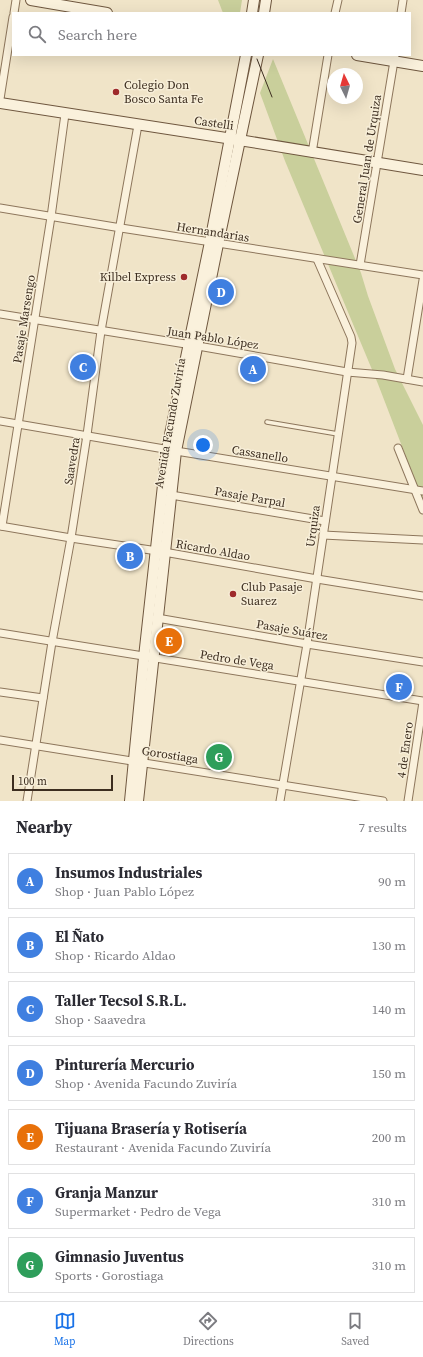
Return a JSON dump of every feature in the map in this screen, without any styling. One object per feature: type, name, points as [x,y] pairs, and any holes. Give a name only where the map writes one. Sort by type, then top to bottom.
[{"type":"main road","points":[[31,0],[101,12]]},
{"type":"main road","points":[[252,12],[254,0]]},
{"type":"main road","points":[[264,12],[266,0]]},
{"type":"main road","points":[[246,108],[245,93],[250,65],[247,56]]},
{"type":"main road","name":"Avenida Facundo Zuviría","points":[[138,801],[138,761],[148,657],[172,450],[234,139],[247,56]]},
{"type":"main road","name":"Avenida Facundo Zuviría","points":[[234,139],[246,108],[258,56]]},
{"type":"main road","points":[[369,56],[394,58],[423,66]]},
{"type":"main road","name":"Castelli","points":[[0,103],[423,170]]},
{"type":"main road","name":"Avenida Facundo Zuviría","points":[[148,657],[157,618],[160,552],[171,495],[172,450]]},
{"type":"main road","name":"Avenida Facundo Zuviría","points":[[130,801],[138,761]]},
{"type":"street","points":[[14,12],[16,0]]},
{"type":"street","points":[[335,12],[338,0]]},
{"type":"street","points":[[401,12],[403,0]]},
{"type":"street","points":[[0,99],[12,23]]},
{"type":"street","points":[[312,153],[328,56]]},
{"type":"street","name":"General Juan de Urquiza","points":[[360,266],[394,58]]},
{"type":"street","name":"Pasaje Marsengo","points":[[1,526],[35,321],[65,114]]},
{"type":"street","name":"Saavedra","points":[[27,801],[52,642],[71,538],[102,331],[138,125]]},
{"type":"street","name":"Hernandarias","points":[[0,208],[423,275]]},
{"type":"street","name":"Urquiza","points":[[280,801],[307,644],[352,343],[317,259]]},
{"type":"street","points":[[407,379],[423,280]]},
{"type":"street","name":"Juan Pablo López","points":[[0,314],[348,372],[383,375],[423,382]]},
{"type":"street","name":"Cassanello","points":[[0,420],[423,491]]},
{"type":"street","points":[[398,448],[423,510]]},
{"type":"street","name":"Pasaje Parpal","points":[[171,495],[325,521]]},
{"type":"street","name":"Ricardo Aldao","points":[[1,526],[423,596]]},
{"type":"street","points":[[323,535],[423,540]]},
{"type":"street","name":"Pasaje Suárez","points":[[157,618],[423,662]]},
{"type":"street","name":"Pedro de Vega","points":[[0,633],[423,702]]},
{"type":"street","points":[[0,692],[43,698]]},
{"type":"street","name":"4 de Enero","points":[[408,801],[423,702]]},
{"type":"street","name":"Gorostiaga","points":[[0,740],[383,801]]},
{"type":"lane","points":[[267,422],[338,434]]},
{"type":"green space","points":[[218,0],[242,0],[240,12],[223,12]]},
{"type":"green space","points":[[273,59],[361,273],[395,369],[423,425],[423,501],[378,384],[285,161],[260,93]]},
{"type":"tram line","points":[[257,59],[272,97]]},
{"type":"place","name":"Colegio Don Bosco Santa Fe","points":[[116,92]]},
{"type":"place","name":"Kilbel Express","points":[[184,277]]},
{"type":"place","name":"Pinturería Mercurio","points":[[221,292]]},
{"type":"place","name":"Taller Tecsol S.R.L.","points":[[83,367]]},
{"type":"place","name":"Insumos Industriales","points":[[253,369]]},
{"type":"place","name":"El Ñato","points":[[130,556]]},
{"type":"place","name":"Club Pasaje Suarez","points":[[233,594]]},
{"type":"place","name":"Tijuana Brasería y Rotisería","points":[[169,641]]},
{"type":"place","name":"Granja Manzur","points":[[399,687]]},
{"type":"place","name":"Gimnasio Juventus","points":[[219,757]]}]
